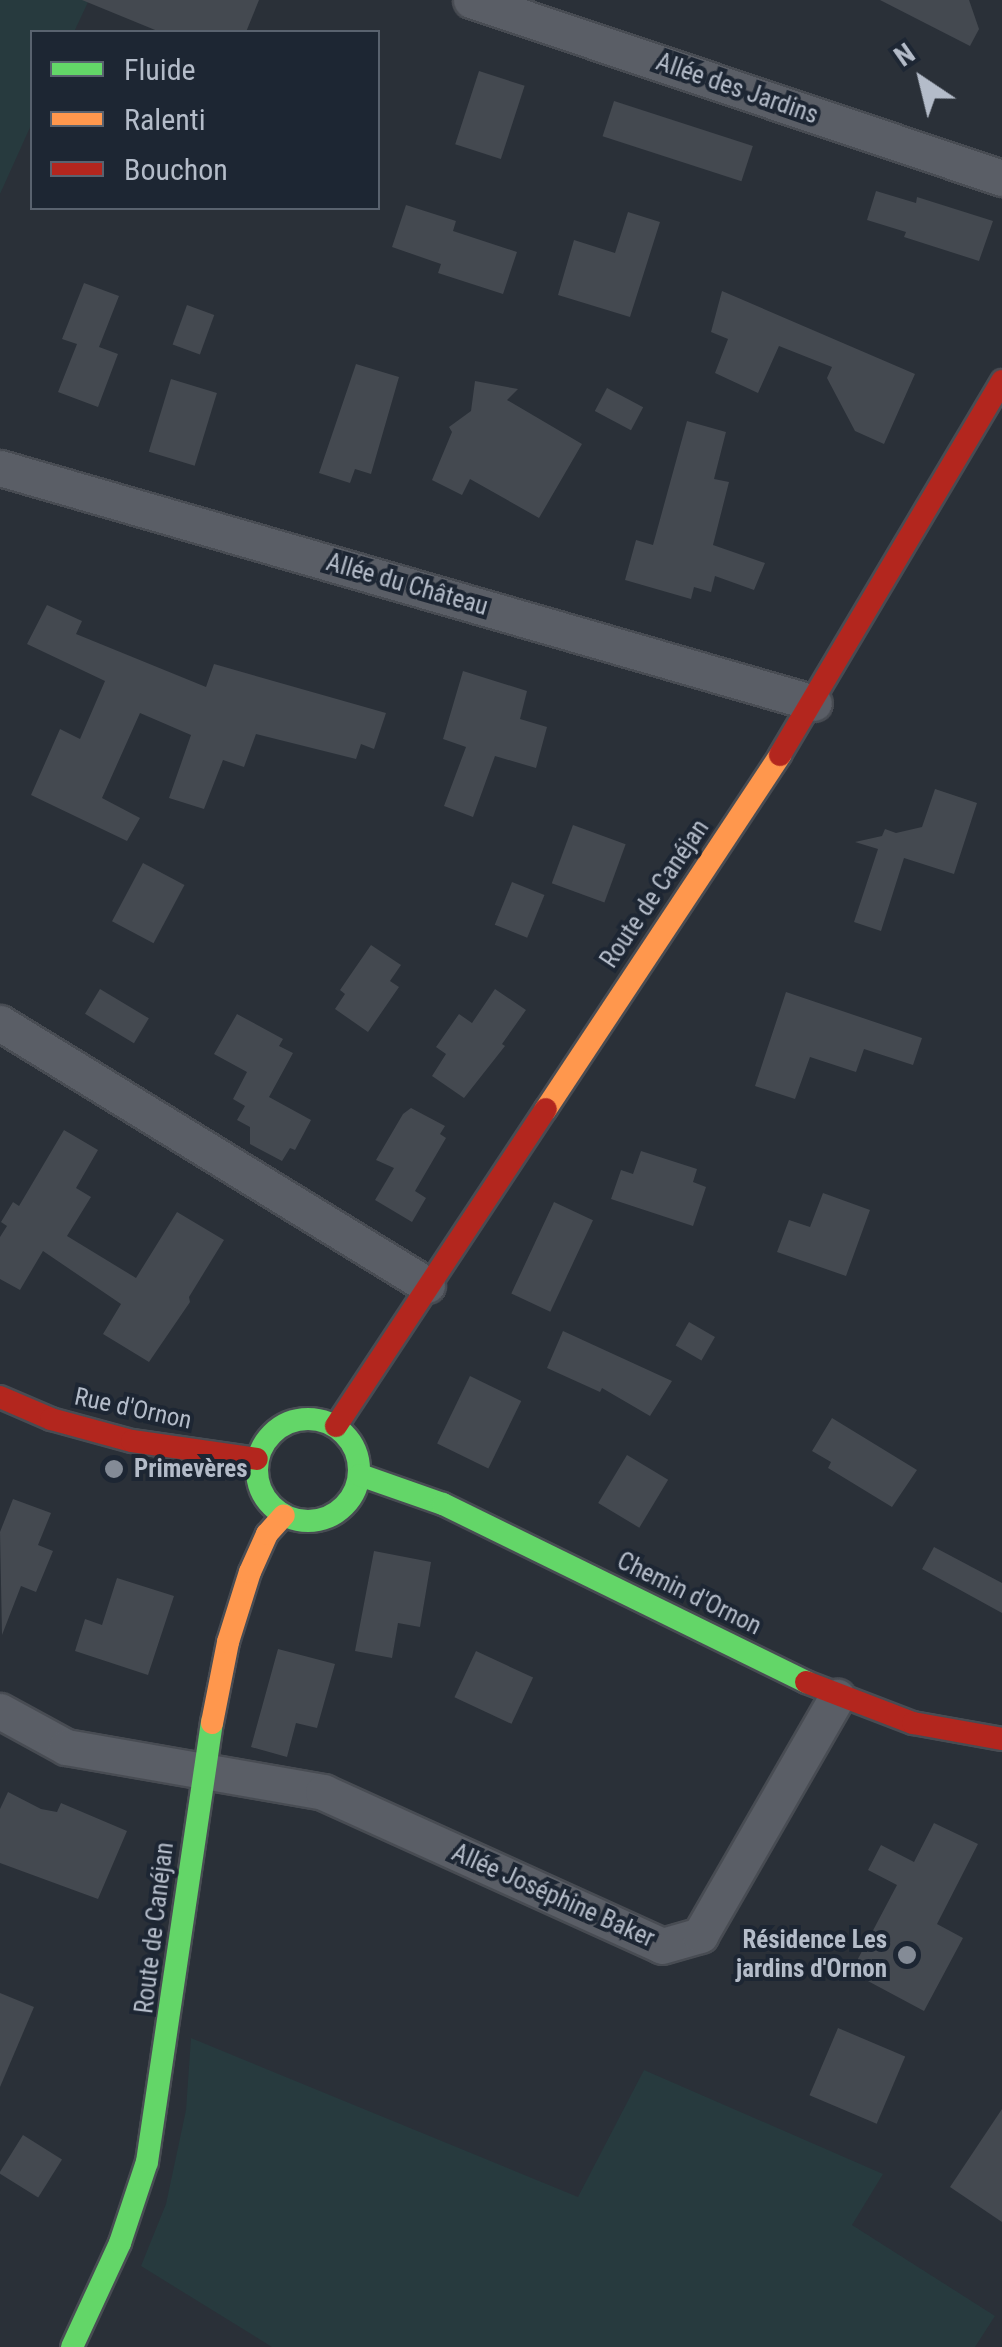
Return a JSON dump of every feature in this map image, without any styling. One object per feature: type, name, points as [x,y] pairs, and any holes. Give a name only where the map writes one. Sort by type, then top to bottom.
[{"type":"street","name":"Allée des Jardins","points":[[471,0],[1002,178]]},
{"type":"street","name":"Route de Canéjan","points":[[336,1426],[814,703],[1002,381]]},
{"type":"street","name":"Allée du Château","points":[[0,468],[814,703]]},
{"type":"street","points":[[0,1023],[427,1286]]},
{"type":"street","name":"Rue d'Ornon","points":[[0,1397],[51,1418],[132,1441],[257,1459]]},
{"type":"street","points":[[304,1418],[336,1426],[355,1447],[360,1476],[346,1505],[332,1515],[300,1521],[284,1515],[259,1486],[257,1459],[274,1431],[288,1422],[304,1418]]},
{"type":"street","name":"Chemin d'Ornon","points":[[360,1476],[443,1504],[837,1696],[914,1722],[1002,1739]]},
{"type":"street","name":"Route de Canéjan","points":[[72,2347],[120,2243],[147,2162],[171,2018],[203,1768],[228,1642],[250,1572],[267,1534],[284,1515]]},
{"type":"street","name":"Allée Joséphine Baker","points":[[0,1711],[66,1746],[323,1792],[662,1946],[700,1935],[837,1696]]},
{"type":"green space","points":[[0,0],[89,0],[75,30],[30,30],[30,127],[0,194]]},
{"type":"green space","points":[[191,2038],[578,2197],[644,2070],[883,2174],[852,2225],[995,2316],[975,2347],[272,2347],[141,2266],[166,2204],[186,2110]]},
{"type":"building","points":[[82,0],[259,0],[247,30],[155,30]]},
{"type":"building","points":[[880,0],[969,0],[979,29],[970,46]]},
{"type":"building","points":[[479,71],[525,86],[501,159],[455,144]]},
{"type":"building","points":[[614,101],[753,146],[741,181],[603,136]]},
{"type":"building","points":[[876,191],[916,203],[917,197],[993,221],[979,261],[904,237],[906,232],[867,220]]},
{"type":"building","points":[[406,205],[456,221],[453,231],[517,252],[503,294],[438,273],[441,264],[392,247]]},
{"type":"building","points":[[628,212],[660,222],[630,317],[558,295],[574,240],[615,253]]},
{"type":"building","points":[[84,283],[119,296],[99,347],[118,354],[98,407],[58,392],[77,344],[62,339]]},
{"type":"building","points":[[722,291],[915,374],[884,444],[855,431],[827,378],[832,367],[779,346],[758,393],[715,373],[728,339],[711,332]]},
{"type":"building","points":[[187,305],[214,315],[200,354],[173,344]]},
{"type":"building","points":[[356,364],[399,377],[371,474],[355,469],[350,483],[319,473]]},
{"type":"building","points":[[171,379],[217,393],[195,466],[149,452]]},
{"type":"building","points":[[475,381],[518,389],[507,400],[582,444],[539,518],[470,479],[462,495],[432,480],[452,432],[449,427],[471,411]]},
{"type":"building","points":[[607,388],[643,407],[631,430],[595,411]]},
{"type":"building","points":[[687,421],[726,432],[714,479],[729,482],[713,545],[765,563],[754,590],[715,576],[711,592],[694,587],[691,599],[625,580],[636,540],[653,545]]},
{"type":"building","points":[[47,605],[82,621],[76,634],[206,687],[214,664],[386,713],[374,749],[361,744],[356,759],[256,734],[244,767],[223,760],[204,809],[169,798],[191,735],[140,713],[102,798],[140,818],[127,841],[31,795],[60,729],[80,739],[105,681],[27,644]]},
{"type":"building","points":[[463,671],[527,691],[520,719],[547,727],[536,768],[495,756],[473,817],[444,806],[466,747],[443,739]]},
{"type":"building","points":[[935,789],[977,803],[954,874],[904,858],[881,931],[854,922],[878,849],[855,842],[882,836],[885,829],[896,833],[922,827]]},
{"type":"building","points":[[573,825],[626,844],[604,902],[552,883]]},
{"type":"building","points":[[143,863],[184,885],[154,943],[112,921]]},
{"type":"building","points":[[512,882],[544,895],[527,938],[495,925]]},
{"type":"building","points":[[371,945],[401,965],[390,981],[399,987],[368,1032],[335,1009],[345,994],[340,990]]},
{"type":"building","points":[[100,989],[149,1018],[134,1043],[85,1014]]},
{"type":"building","points":[[495,989],[526,1010],[502,1044],[505,1046],[464,1098],[432,1076],[446,1054],[436,1047],[459,1014],[472,1023]]},
{"type":"building","points":[[786,992],[922,1038],[913,1065],[864,1049],[856,1072],[810,1057],[795,1099],[755,1086]]},
{"type":"building","points":[[237,1014],[283,1039],[279,1046],[293,1053],[269,1097],[311,1120],[295,1150],[290,1148],[282,1161],[250,1144],[250,1127],[237,1120],[245,1106],[233,1099],[247,1072],[214,1054]]},
{"type":"building","points":[[411,1108],[445,1126],[440,1134],[446,1138],[415,1191],[426,1198],[412,1222],[375,1200],[394,1168],[376,1160],[403,1114]]},
{"type":"building","points":[[64,1130],[98,1150],[76,1188],[91,1197],[67,1236],[136,1278],[177,1212],[224,1240],[189,1297],[190,1302],[149,1362],[103,1334],[121,1304],[43,1251],[20,1290],[0,1279],[0,1237],[7,1226],[1,1222],[13,1202],[19,1206]]},
{"type":"building","points":[[641,1151],[697,1169],[693,1182],[706,1187],[693,1226],[611,1199],[621,1170],[633,1174]]},
{"type":"building","points":[[823,1193],[870,1210],[846,1276],[777,1252],[789,1220],[810,1227]]},
{"type":"building","points":[[554,1202],[593,1220],[550,1312],[511,1294]]},
{"type":"building","points":[[689,1322],[715,1337],[701,1360],[676,1345]]},
{"type":"building","points":[[563,1331],[672,1381],[650,1416],[602,1388],[600,1392],[547,1368]]},
{"type":"building","points":[[470,1376],[521,1401],[488,1468],[437,1443]]},
{"type":"building","points":[[832,1418],[917,1470],[892,1507],[828,1468],[831,1462],[812,1451]]},
{"type":"building","points":[[627,1455],[668,1480],[639,1528],[598,1503]]},
{"type":"building","points":[[13,1499],[51,1513],[38,1545],[53,1551],[36,1592],[21,1586],[2,1635],[0,1532]]},
{"type":"building","points":[[934,1547],[1002,1583],[1002,1613],[922,1569]]},
{"type":"building","points":[[374,1551],[431,1562],[420,1627],[398,1623],[392,1658],[355,1651]]},
{"type":"building","points":[[117,1578],[174,1596],[148,1675],[75,1651],[85,1619],[102,1625]]},
{"type":"building","points":[[278,1649],[335,1664],[317,1728],[296,1723],[287,1757],[251,1747]]},
{"type":"building","points":[[476,1651],[533,1678],[512,1724],[454,1697]]},
{"type":"building","points":[[8,1792],[41,1809],[57,1812],[61,1803],[127,1831],[98,1899],[0,1863],[0,1809]]},
{"type":"building","points":[[934,1823],[978,1844],[937,1924],[963,1938],[924,2011],[851,1972],[897,1885],[868,1870],[881,1845],[914,1862]]},
{"type":"building","points":[[0,1993],[34,2007],[0,2087]]},
{"type":"building","name":"Résidence Les jardins d'Ornon","points":[[838,2028],[905,2057],[877,2124],[809,2095]]},
{"type":"building","points":[[1002,2109],[1002,2222],[950,2187]]},
{"type":"building","points":[[23,2135],[62,2159],[38,2198],[0,2174]]},
{"type":"traffic: fast","points":[[308,1419],[328,1423],[344,1434],[355,1450],[359,1470],[355,1490],[344,1506],[328,1517],[308,1521],[288,1517],[272,1506],[261,1490],[257,1470],[261,1450],[272,1434],[288,1423],[308,1419]]},
{"type":"traffic: fast","points":[[360,1475],[443,1504],[806,1682]]},
{"type":"traffic: fast","points":[[72,2347],[120,2243],[147,2162],[212,1723]]},
{"type":"traffic: slow","points":[[546,1109],[780,755]]},
{"type":"traffic: slow","points":[[212,1723],[228,1642],[250,1572],[267,1534],[284,1515]]},
{"type":"traffic: jam","points":[[780,755],[1002,381]]},
{"type":"traffic: jam","points":[[336,1426],[546,1109]]},
{"type":"traffic: jam","points":[[0,1397],[51,1419],[132,1441],[257,1459]]},
{"type":"traffic: jam","points":[[806,1682],[913,1723],[1002,1739]]},
{"type":"place","name":"Primevères","points":[[114,1469]]},
{"type":"place","name":"Résidence Les jardins d'Ornon","points":[[907,1955]]}]
